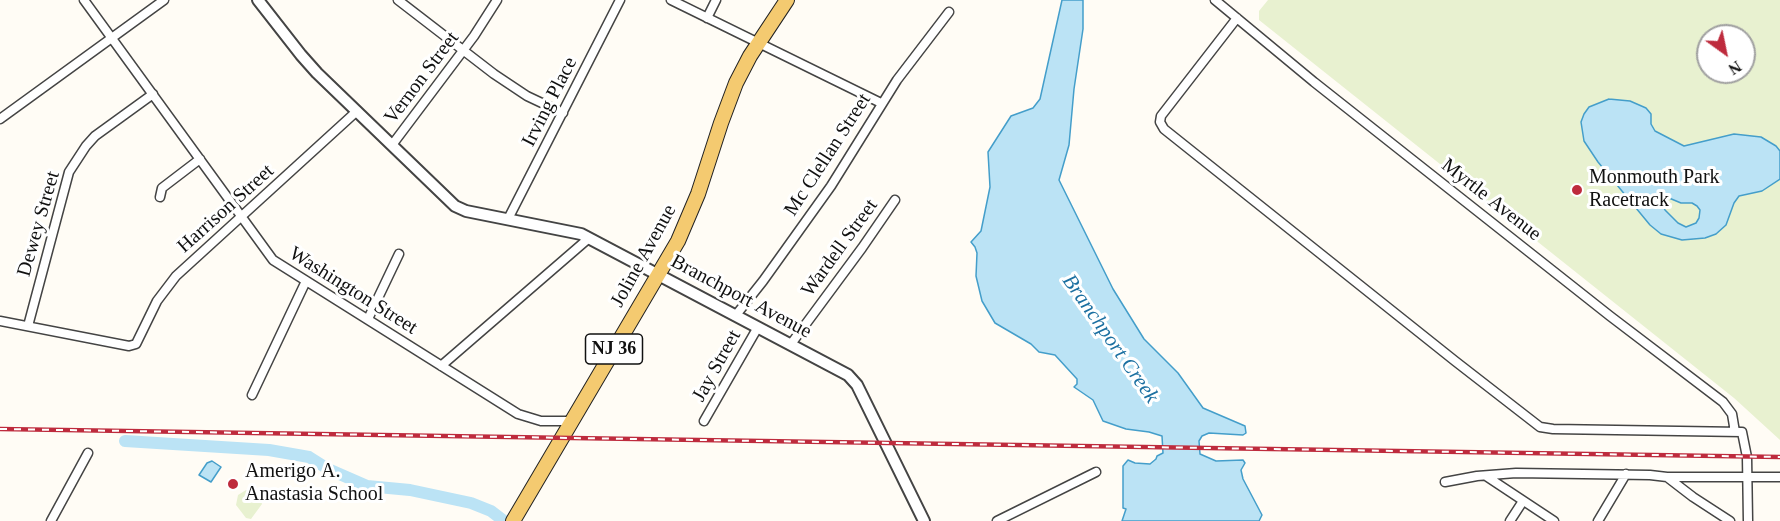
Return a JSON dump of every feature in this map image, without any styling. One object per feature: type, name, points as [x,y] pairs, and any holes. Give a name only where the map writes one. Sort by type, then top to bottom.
[{"type":"main road","name":"Joline Avenue","points":[[515,517],[690,216],[729,100],[743,68],[786,0]]},
{"type":"street","name":"Washington Street","points":[[84,0],[273,260],[530,419],[555,422],[572,421]]},
{"type":"street","points":[[0,119],[164,0]]},
{"type":"street","name":"Branchport Avenue","points":[[258,0],[301,56],[455,206],[466,211],[581,234],[658,273],[853,379],[924,521]]},
{"type":"street","points":[[398,0],[494,74],[527,96],[563,113]]},
{"type":"street","name":"Vernon Street","points":[[392,145],[464,50],[497,0]]},
{"type":"street","name":"Irving Place","points":[[508,219],[620,0]]},
{"type":"street","points":[[671,0],[881,103]]},
{"type":"street","points":[[707,18],[716,0]]},
{"type":"street","name":"Myrtle Avenue","points":[[1215,0],[1314,82],[1610,316],[1723,402],[1732,414],[1735,432],[1742,432],[1748,457],[1748,477]]},
{"type":"street","name":"Mc Clellan Street","points":[[736,315],[770,273],[831,186],[881,103],[949,12]]},
{"type":"street","points":[[1237,18],[1161,116],[1160,122],[1164,129],[1540,427],[1735,432]]},
{"type":"street","name":"Dewey Street","points":[[28,326],[69,172],[95,136],[153,94]]},
{"type":"street","name":"Harrison Street","points":[[28,326],[129,346],[135,344],[168,284],[357,111]]},
{"type":"street","points":[[160,197],[162,188],[200,159]]},
{"type":"street","name":"Wardell Street","points":[[791,344],[895,200]]},
{"type":"street","points":[[441,366],[589,238]]},
{"type":"street","points":[[368,320],[399,254]]},
{"type":"street","points":[[252,395],[306,282]]},
{"type":"street","points":[[0,321],[28,326]]},
{"type":"street","name":"Jay Street","points":[[704,421],[758,327]]},
{"type":"street","points":[[51,521],[88,453]]},
{"type":"street","points":[[997,521],[1096,472]]},
{"type":"street","points":[[1445,482],[1516,473],[1780,477]]},
{"type":"street","points":[[1598,521],[1626,474]]},
{"type":"street","points":[[1486,476],[1554,521]]},
{"type":"street","points":[[1668,477],[1693,497],[1730,521]]},
{"type":"street","points":[[1748,477],[1748,521]]},
{"type":"street","points":[[1510,521],[1522,501]]},
{"type":"green space","name":"Monmouth Park Racetrack","points":[[1268,0],[1780,0],[1780,440],[1734,398],[1259,20],[1259,11]]},
{"type":"green space","points":[[246,490],[258,494],[262,504],[251,519],[246,518],[236,505],[238,495]]},
{"type":"water","name":"Branchport Creek","points":[[1062,0],[1083,0],[1083,29],[1069,145],[1059,180],[1113,289],[1144,339],[1178,373],[1203,408],[1245,426],[1246,433],[1243,435],[1209,433],[1202,436],[1199,441],[1200,454],[1216,461],[1243,460],[1245,463],[1241,470],[1243,479],[1262,515],[1259,521],[1122,521],[1126,509],[1123,508],[1123,466],[1128,460],[1150,464],[1163,453],[1162,436],[1126,429],[1103,421],[1093,400],[1074,387],[1077,379],[1055,355],[1039,352],[1031,344],[995,323],[982,301],[976,276],[977,253],[971,242],[981,231],[990,187],[988,152],[1011,116],[1033,108],[1040,99]]},
{"type":"water","points":[[1609,99],[1630,101],[1646,108],[1651,114],[1651,124],[1655,131],[1684,146],[1734,134],[1761,137],[1780,151],[1780,179],[1762,191],[1739,196],[1726,225],[1716,234],[1705,238],[1682,240],[1661,234],[1650,225],[1598,162],[1584,141],[1581,122],[1589,107]],"holes":[[[1669,198],[1681,203],[1692,203],[1697,206],[1700,210],[1696,223],[1686,227],[1678,223],[1662,204],[1664,199]]]},
{"type":"water","points":[[212,461],[221,467],[211,482],[199,475],[207,463]]},
{"type":"waterway","points":[[125,441],[269,450],[309,457],[328,469],[367,486],[410,490],[471,503],[491,511],[504,521]]},
{"type":"railway","points":[[0,429],[1780,457]]},
{"type":"place","name":"Monmouth Park Racetrack","points":[[1577,190]]},
{"type":"place","name":"Amerigo A. Anastasia School","points":[[233,484]]}]
